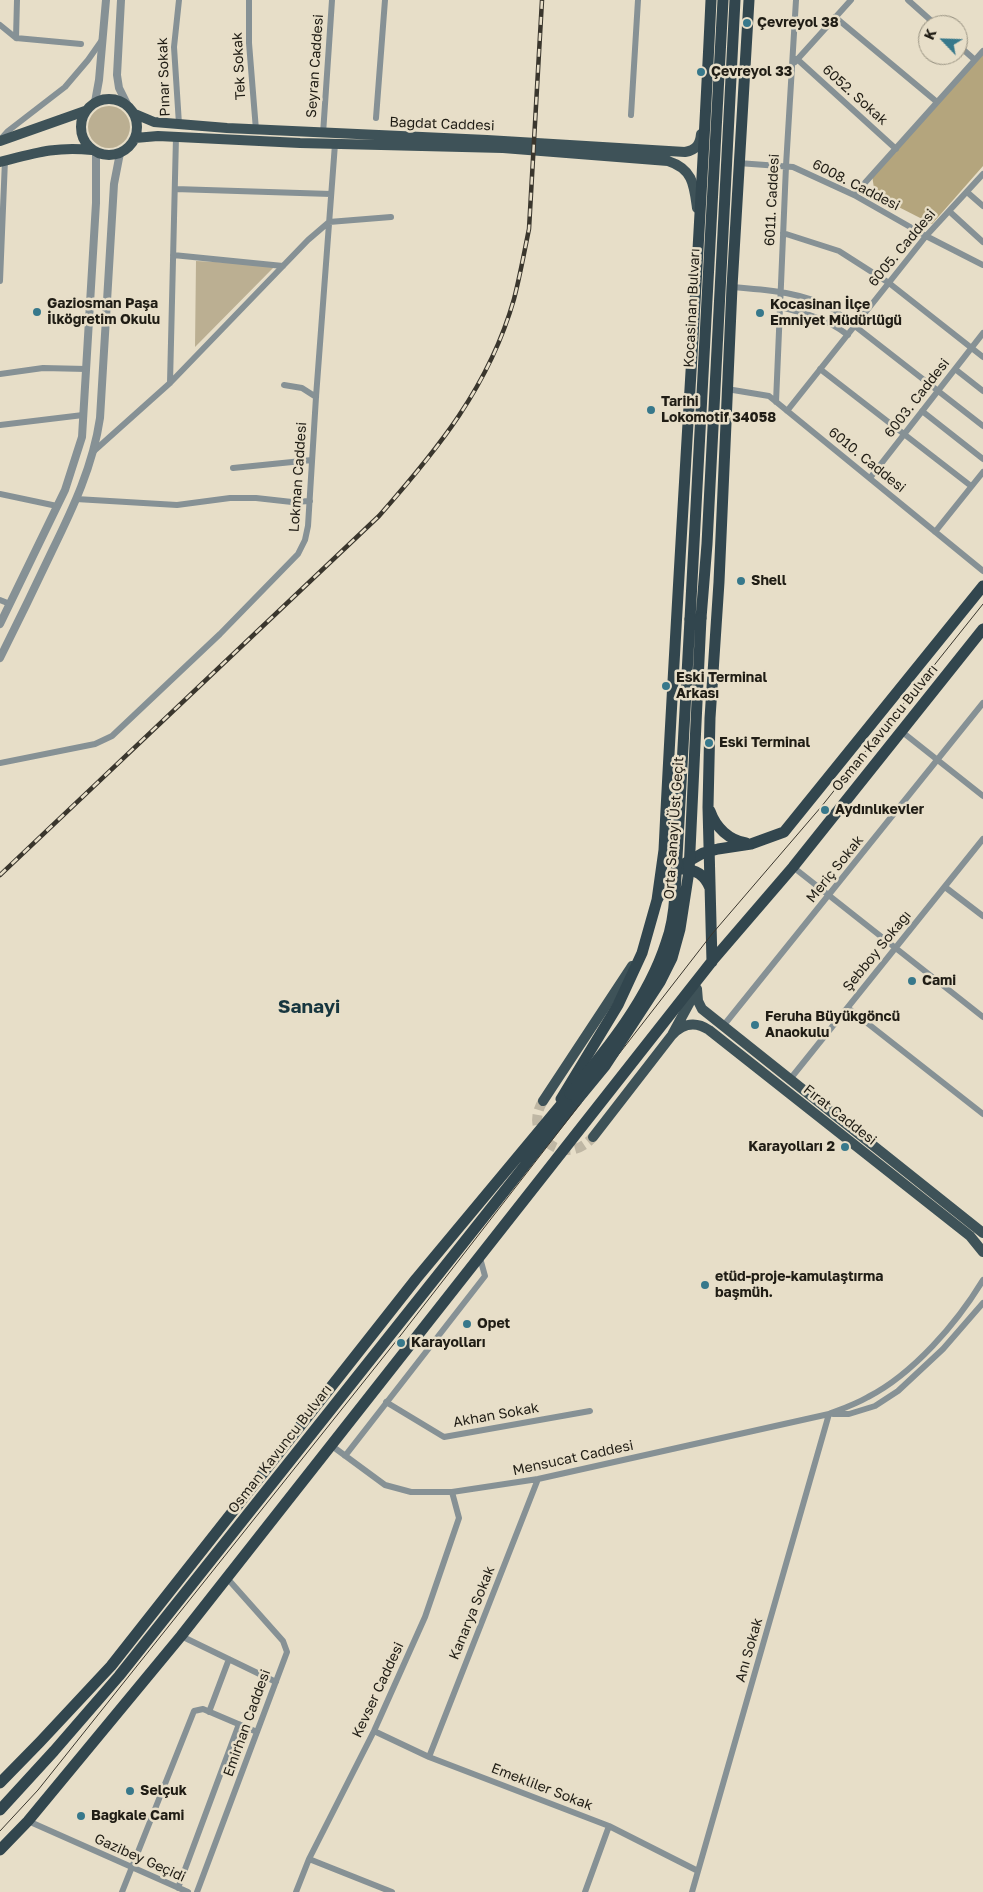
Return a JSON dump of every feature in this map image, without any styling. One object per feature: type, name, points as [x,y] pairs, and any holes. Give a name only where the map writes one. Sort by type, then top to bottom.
[{"type":"highway","points":[[544,1126],[618,1005],[642,953],[657,900],[664,850],[683,494],[700,227],[711,0]]},
{"type":"highway","name":"Kocasinan Bulvarı","points":[[695,618],[694,540],[723,0]]},
{"type":"highway","name":"Kocasinan Bulvarı","points":[[695,618],[707,544],[735,0]]},
{"type":"highway","points":[[697,989],[713,960],[708,807],[710,718],[719,582],[738,163],[749,0]]},
{"type":"highway","points":[[707,544],[723,472]]},
{"type":"highway","points":[[683,494],[694,540]]},
{"type":"highway","name":"Osman Kavuncu Bulvarı","points":[[751,844],[784,832],[983,586]]},
{"type":"highway","name":"Orta Sanayi Üst Geçit","points":[[574,1097],[605,1066],[660,982],[672,958],[680,929],[689,871],[695,618]]},
{"type":"highway","name":"Osman Kavuncu Bulvarı","points":[[713,960],[794,867],[983,629]]},
{"type":"highway","points":[[708,807],[713,820],[722,831],[738,841],[751,844]]},
{"type":"highway","points":[[665,827],[668,838],[683,850],[694,850],[701,846],[709,828]]},
{"type":"highway","points":[[657,900],[666,882],[675,871],[690,859],[709,851],[751,844]]},
{"type":"highway","points":[[675,871],[686,869],[696,872],[705,878],[711,893]]},
{"type":"highway","points":[[0,1850],[28,1822],[181,1636],[713,960]]},
{"type":"highway","points":[[544,1126],[574,1097]]},
{"type":"highway","name":"Osman Kavuncu Bulvarı","points":[[0,1810],[119,1676],[574,1097]]},
{"type":"highway","name":"Osman Kavuncu Bulvarı","points":[[0,1782],[40,1742],[105,1666],[416,1279],[544,1126]]},
{"type":"main road","name":"Bağdat Caddesi","points":[[135,114],[149,120],[178,124],[256,130],[487,140],[686,152],[694,150],[700,142],[707,96]]},
{"type":"main road","points":[[3,161],[51,149],[73,148],[108,155],[120,153],[131,146],[138,126],[135,114],[126,104],[111,98],[94,102],[86,111],[82,119],[82,132],[86,144],[94,151]]},
{"type":"main road","points":[[0,141],[86,111]]},
{"type":"main road","name":"Bağdat Caddesi","points":[[135,138],[176,137],[335,144],[503,148],[668,161],[684,169],[693,183],[700,227]]},
{"type":"main road","points":[[543,1101],[618,985],[642,953]]},
{"type":"main road","points":[[593,1137],[672,1035],[697,989]]},
{"type":"main road","name":"Fırat Caddesi","points":[[697,989],[697,997],[702,1008],[792,1078],[983,1233]]},
{"type":"main road","name":"Fırat Caddesi","points":[[672,1035],[679,1028],[688,1024],[697,1024],[705,1027],[970,1236],[983,1252]]},
{"type":"street","points":[[16,38],[17,0]]},
{"type":"street","points":[[94,102],[99,80],[106,0]]},
{"type":"street","points":[[121,0],[117,75],[119,88],[126,104]]},
{"type":"street","name":"Pınar Sokak","points":[[178,124],[174,46],[179,0]]},
{"type":"street","name":"Tek Sokak","points":[[249,0],[248,43],[256,130]]},
{"type":"street","name":"Seyran Caddesi","points":[[323,134],[332,0]]},
{"type":"street","points":[[376,118],[384,0]]},
{"type":"street","points":[[631,115],[638,0]]},
{"type":"street","name":"6011. Caddesi","points":[[776,402],[786,166],[796,0]]},
{"type":"street","points":[[792,65],[851,0]]},
{"type":"street","points":[[908,0],[925,15]]},
{"type":"street","points":[[835,17],[937,102]]},
{"type":"street","points":[[0,25],[16,38],[81,44]]},
{"type":"street","points":[[0,141],[8,131],[65,87],[102,40]]},
{"type":"street","points":[[854,195],[983,51]]},
{"type":"street","points":[[968,54],[975,60]]},
{"type":"street","name":"6052. Sokak","points":[[797,59],[896,149]]},
{"type":"street","points":[[170,383],[176,137]]},
{"type":"street","name":"Lokman Caddesi","points":[[0,763],[95,744],[112,736],[220,634],[298,554],[303,545],[307,533],[310,501],[335,144]]},
{"type":"street","points":[[0,624],[57,506],[77,456],[82,437],[96,203],[94,151]]},
{"type":"street","points":[[0,658],[84,482],[94,451],[100,418],[114,189],[120,153]]},
{"type":"street","points":[[0,281],[3,161]]},
{"type":"street","name":"6008. Caddesi","points":[[738,163],[793,167],[854,195],[926,236],[983,265]]},
{"type":"street","name":"6005. Caddesi","points":[[787,411],[926,236],[983,174]]},
{"type":"street","points":[[175,189],[331,194]]},
{"type":"street","points":[[967,192],[983,206]]},
{"type":"street","points":[[949,211],[983,242]]},
{"type":"street","points":[[94,451],[170,383],[308,240],[329,222],[391,217]]},
{"type":"street","points":[[783,232],[839,251],[889,283],[983,357]]},
{"type":"street","points":[[173,255],[283,266]]},
{"type":"street","points":[[732,287],[781,291],[808,298],[825,305],[841,314],[983,426]]},
{"type":"street","points":[[780,307],[822,319],[848,335]]},
{"type":"street","name":"6003. Caddesi","points":[[870,478],[983,333]]},
{"type":"street","points":[[0,374],[42,368],[86,369]]},
{"type":"street","points":[[820,369],[971,486]]},
{"type":"street","points":[[955,369],[983,391]]},
{"type":"street","points":[[284,385],[298,386],[316,397]]},
{"type":"street","name":"6010. Caddesi","points":[[727,389],[769,396],[983,571]]},
{"type":"street","points":[[922,411],[983,459]]},
{"type":"street","points":[[0,425],[83,415]]},
{"type":"street","points":[[232,468],[312,460]]},
{"type":"street","points":[[935,532],[983,472]]},
{"type":"street","points":[[0,494],[57,506]]},
{"type":"street","points":[[76,499],[177,506],[236,498],[292,502],[310,501]]},
{"type":"street","points":[[0,600],[10,604]]},
{"type":"street","name":"Meriç Sokak","points":[[724,1026],[983,703]]},
{"type":"street","points":[[901,731],[983,796]]},
{"type":"street","name":"Şebboy Sokağı","points":[[792,1078],[983,839]]},
{"type":"street","points":[[794,867],[983,1017]]},
{"type":"street","points":[[945,887],[983,916]]},
{"type":"street","points":[[848,1008],[983,1114]]},
{"type":"street","points":[[345,1456],[485,1276],[480,1258]]},
{"type":"street","name":"Mensucat Caddesi","points":[[332,1446],[385,1485],[411,1492],[452,1492],[538,1479],[829,1414],[869,1397],[895,1380],[938,1342],[975,1294],[983,1280]]},
{"type":"street","name":"Mensucat Caddesi","points":[[829,1414],[850,1414],[875,1406],[898,1391],[943,1349],[983,1303]]},
{"type":"street","name":"Akhan Sokak","points":[[386,1402],[444,1437],[590,1412]]},
{"type":"street","name":"Anı Sokak","points":[[692,1892],[829,1414]]},
{"type":"street","name":"Kanarya Sokak","points":[[429,1757],[538,1479]]},
{"type":"street","name":"Kevser Caddesi","points":[[296,1892],[309,1859],[374,1731],[426,1618],[459,1518],[452,1492]]},
{"type":"street","name":"Emirhan Caddesi","points":[[197,1892],[287,1652],[285,1643],[227,1578]]},
{"type":"street","points":[[181,1636],[276,1682]]},
{"type":"street","points":[[209,1712],[229,1659]]},
{"type":"street","points":[[122,1892],[130,1867],[193,1713],[199,1709],[257,1732]]},
{"type":"street","points":[[178,1888],[239,1724]]},
{"type":"street","name":"Emekliler Sokak","points":[[374,1731],[429,1757],[609,1826],[698,1871]]},
{"type":"street","name":"Gazibey Geçidi","points":[[28,1822],[188,1892]]},
{"type":"street","points":[[585,1892],[609,1826]]},
{"type":"street","points":[[309,1859],[392,1892]]},
{"type":"shaded area","points":[[983,54],[983,166],[932,224],[875,195],[872,175]]},
{"type":"shaded area","points":[[105,106],[113,106],[124,112],[130,127],[124,142],[113,148],[105,148],[94,142],[88,131],[88,123],[94,112]]},
{"type":"shaded area","points":[[196,261],[276,265],[195,347]]},
{"type":"tunnel","points":[[543,1101],[538,1114],[538,1126],[542,1136],[550,1144],[560,1149],[571,1150],[582,1146],[593,1137]]},
{"type":"tram line","points":[[0,1831],[38,1790],[397,1340],[712,934],[821,807],[983,604]]},
{"type":"railway","points":[[0,875],[379,516],[441,442],[476,389],[491,361],[514,299],[529,229],[542,0]]},
{"type":"place","name":"Çevreyol 38","points":[[747,23]]},
{"type":"place","name":"Çevreyol 33","points":[[701,72]]},
{"type":"place","name":"Gaziosman Paşa İlköğretim Okulu","points":[[37,312]]},
{"type":"place","name":"Kocasinan İlçe Emniyet Müdürlüğü","points":[[760,313]]},
{"type":"place","name":"Tarihi Lokomotif 34058","points":[[651,410]]},
{"type":"place","name":"Shell","points":[[741,581]]},
{"type":"place","name":"Eski Terminal Arkası","points":[[666,686]]},
{"type":"place","name":"Eski Terminal","points":[[709,743]]},
{"type":"place","name":"Aydınlıkevler","points":[[825,810]]},
{"type":"place","name":"Cami","points":[[912,981]]},
{"type":"place","name":"Feruha Büyükgöncü Anaokulu","points":[[755,1025]]},
{"type":"place","name":"Karayolları 2","points":[[845,1147]]},
{"type":"place","name":"etüd-proje-kamulaştırma başmüh.","points":[[705,1285]]},
{"type":"place","name":"Opet","points":[[467,1324]]},
{"type":"place","name":"Karayolları","points":[[401,1343]]},
{"type":"place","name":"Selçuk","points":[[130,1791]]},
{"type":"place","name":"Bağkale Cami","points":[[81,1816]]},
{"type":"district","name":"Sanayi","points":[[309,1007]]}]
